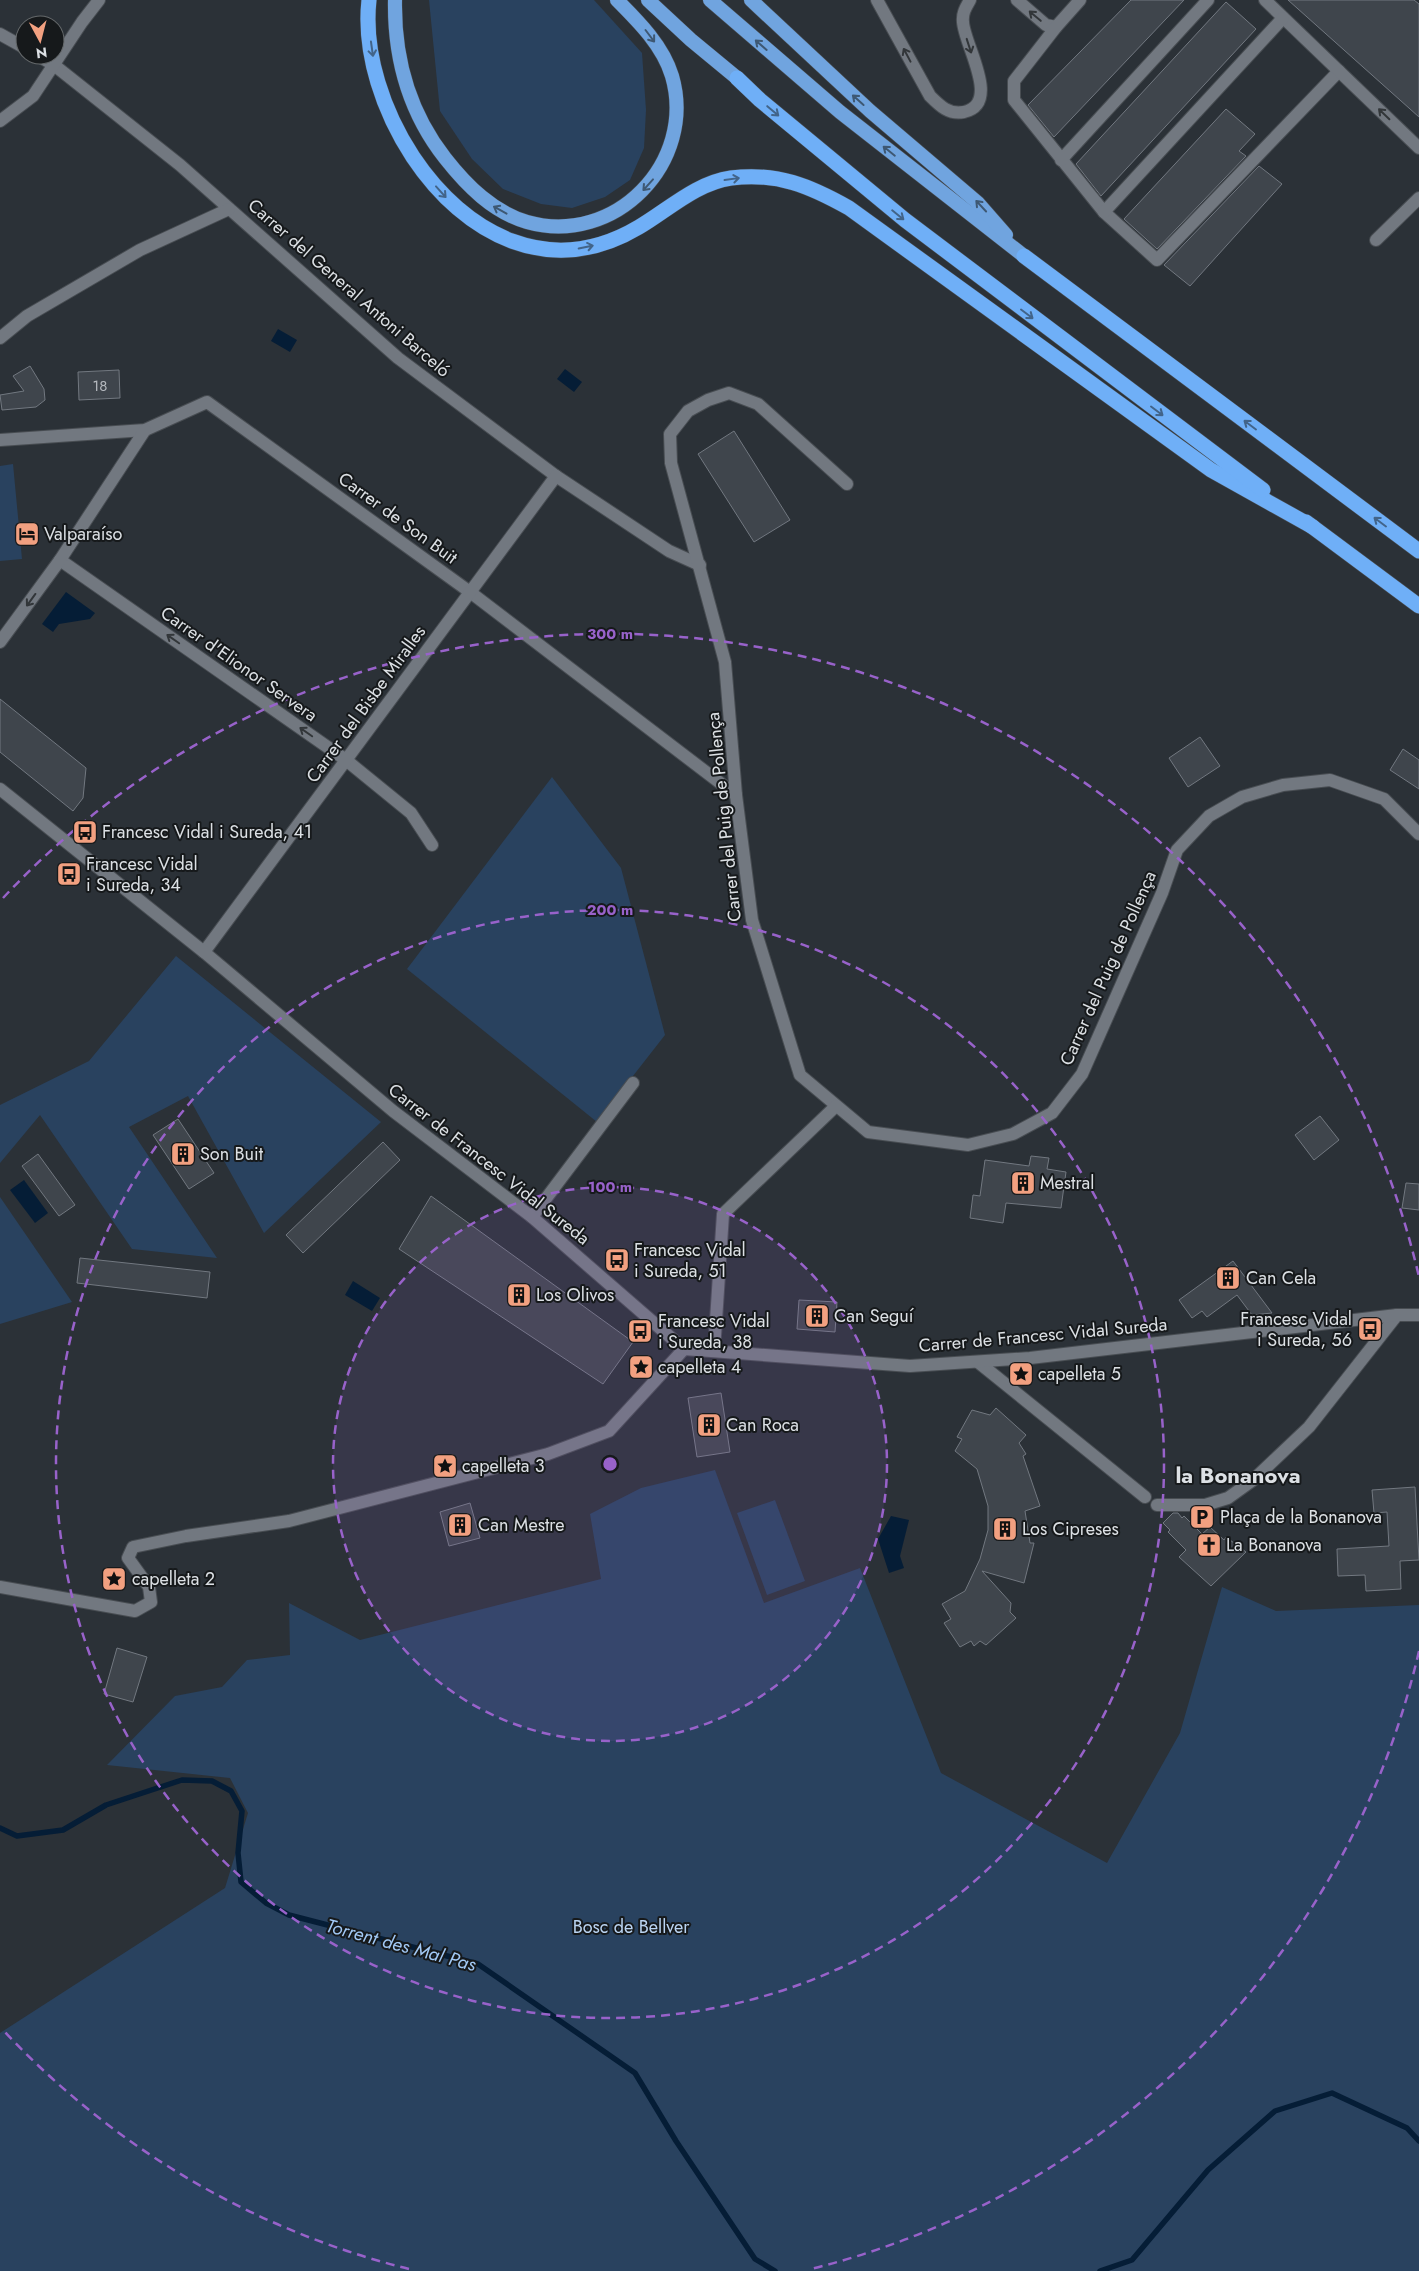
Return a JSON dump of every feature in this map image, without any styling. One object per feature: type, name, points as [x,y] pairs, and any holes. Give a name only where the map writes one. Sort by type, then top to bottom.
[{"type":"highway","points":[[369,0],[372,54],[380,90],[393,124],[416,160],[441,192],[463,214],[486,230],[508,240],[537,248],[564,250],[581,248],[625,234],[692,192],[724,180],[775,177],[813,188],[849,208],[1211,470],[1313,527]]},
{"type":"highway","points":[[395,0],[397,47],[405,85],[421,123],[441,153],[468,185],[495,208],[528,222],[559,226],[593,220],[608,214],[624,206],[639,194],[660,170],[667,156],[676,127],[675,91],[665,60],[640,23],[617,0]]},
{"type":"highway","points":[[648,0],[760,100],[919,232],[1419,606]]},
{"type":"highway","points":[[710,0],[847,117],[1024,256],[1419,551]]},
{"type":"highway","points":[[751,0],[870,111],[978,203],[1024,256]]},
{"type":"street","points":[[65,48],[99,0]]},
{"type":"street","points":[[877,0],[930,96],[940,106],[955,112],[970,109],[978,102],[981,92],[980,82],[964,29],[964,10],[970,0]]},
{"type":"street","points":[[1017,0],[1046,25],[1056,27]]},
{"type":"street","points":[[1080,0],[1056,27],[1014,81],[1014,100],[1104,212],[1157,260],[1339,71]]},
{"type":"street","points":[[1061,160],[1208,0]]},
{"type":"street","points":[[1265,0],[1419,148]]},
{"type":"street","points":[[1104,212],[1283,18]]},
{"type":"street","points":[[0,34],[15,42]]},
{"type":"street","points":[[0,121],[33,96],[54,65]]},
{"type":"street","name":"Carrer del General Antoni Barceló","points":[[54,65],[180,165],[398,358],[556,476],[668,551],[700,565]]},
{"type":"street","points":[[1376,240],[1419,198]]},
{"type":"street","points":[[0,338],[27,316],[140,250],[229,209]]},
{"type":"street","name":"Carrer del Puig de Pollença","points":[[847,484],[758,404],[729,393],[708,400],[688,411],[670,434],[672,463],[725,662],[736,794],[752,920],[800,1075],[868,1132],[968,1145],[1013,1134],[1052,1113],[1082,1074],[1162,893],[1177,850],[1209,816],[1242,797],[1283,785],[1330,780],[1384,799],[1419,834]]},
{"type":"street","name":"Carrer de Son Buit","points":[[0,440],[145,430],[207,402],[470,592],[736,794]]},
{"type":"street","points":[[0,642],[60,560],[145,430]]},
{"type":"street","name":"Carrer del Bisbe Miralles","points":[[204,952],[556,476]]},
{"type":"street","name":"Carrer d'Elionor Servera","points":[[60,560],[346,760],[411,813],[432,844]]},
{"type":"street","name":"Carrer de Francesc Vidal Sureda","points":[[0,789],[204,952],[393,1111],[532,1216],[684,1349],[910,1366],[1030,1358],[1397,1315],[1419,1315]]},
{"type":"street","points":[[532,1216],[633,1083]]},
{"type":"street","points":[[714,1351],[723,1214],[836,1106]]},
{"type":"street","points":[[1158,1506],[1205,1505],[1228,1498],[1253,1480],[1309,1427],[1397,1315]]},
{"type":"street","points":[[0,1588],[135,1611],[151,1602],[149,1588],[128,1558],[133,1547],[186,1536],[289,1521],[548,1454],[610,1431],[684,1349]]},
{"type":"street","points":[[978,1362],[1145,1497]]},
{"type":"green space","points":[[429,0],[594,0],[642,53],[646,110],[644,148],[630,180],[605,197],[572,208],[541,204],[503,189],[472,159],[440,111]]},
{"type":"green space","points":[[13,464],[22,559],[0,561],[0,466]]},
{"type":"green space","points":[[552,777],[621,868],[665,1035],[597,1122],[407,969]]},
{"type":"green space","points":[[176,956],[381,1122],[264,1233],[188,1096],[129,1127],[217,1258],[132,1249],[40,1115],[0,1163],[0,1105],[89,1061]]},
{"type":"green space","points":[[0,1197],[72,1302],[0,1324]]},
{"type":"green space","name":"Bosc de Bellver","points":[[715,1470],[764,1603],[860,1568],[941,1773],[1107,1863],[1180,1733],[1222,1587],[1276,1611],[1419,1605],[1419,2271],[0,2271],[0,2033],[225,1888],[248,1813],[230,1778],[107,1765],[175,1696],[222,1687],[247,1660],[290,1655],[289,1603],[360,1640],[601,1579],[590,1514],[641,1488]]},
{"type":"green space","points":[[775,1500],[805,1581],[767,1595],[737,1513]]},
{"type":"shaded area","points":[[278,329],[297,340],[290,352],[271,341]]},
{"type":"shaded area","points":[[565,369],[582,382],[574,392],[557,379]]},
{"type":"shaded area","points":[[66,592],[95,613],[90,619],[59,624],[53,632],[42,624]]},
{"type":"shaded area","points":[[24,1180],[48,1213],[35,1223],[10,1190]]},
{"type":"shaded area","points":[[353,1281],[380,1298],[372,1311],[345,1295]]},
{"type":"shaded area","points":[[891,1516],[909,1520],[900,1556],[904,1568],[889,1573],[878,1539]]},
{"type":"building","points":[[1131,0],[1184,0],[1054,137],[1028,105]]},
{"type":"building","points":[[1288,0],[1414,0],[1419,4],[1419,117]]},
{"type":"building","points":[[1226,2],[1256,29],[1101,196],[1076,164]]},
{"type":"building","points":[[1226,109],[1255,134],[1239,151],[1246,156],[1157,249],[1124,219]]},
{"type":"building","points":[[1259,166],[1282,184],[1190,286],[1164,265]]},
{"type":"building","points":[[30,366],[44,389],[45,400],[36,407],[2,410],[0,395],[24,391],[13,376]]},
{"type":"building","points":[[119,370],[120,398],[79,400],[78,372]]},
{"type":"building","points":[[734,431],[790,520],[754,542],[698,454]]},
{"type":"building","points":[[0,699],[86,768],[83,798],[73,811],[0,752]]},
{"type":"building","points":[[1200,737],[1220,766],[1188,787],[1169,758]]},
{"type":"building","points":[[1403,749],[1419,760],[1419,789],[1390,770]]},
{"type":"building","points":[[1320,1116],[1339,1140],[1314,1160],[1295,1135]]},
{"type":"building","name":"Son Buit","points":[[178,1119],[214,1173],[189,1189],[153,1135]]},
{"type":"building","points":[[383,1142],[400,1160],[303,1253],[286,1235]]},
{"type":"building","points":[[38,1154],[75,1205],[59,1216],[22,1166]]},
{"type":"building","name":"Mestral","points":[[1031,1156],[1049,1158],[1047,1169],[1066,1172],[1061,1208],[1006,1203],[1003,1223],[970,1218],[973,1195],[980,1196],[985,1160],[1029,1166]]},
{"type":"building","points":[[1406,1183],[1419,1184],[1419,1210],[1402,1208]]},
{"type":"building","name":"Los Olivos","points":[[431,1196],[633,1342],[603,1384],[399,1249]]},
{"type":"building","points":[[80,1258],[210,1272],[207,1298],[77,1283]]},
{"type":"building","name":"Can Cela","points":[[1233,1261],[1272,1313],[1252,1315],[1237,1295],[1207,1317],[1202,1311],[1192,1318],[1179,1300]]},
{"type":"building","name":"Can Seguí","points":[[799,1300],[837,1302],[835,1332],[797,1329]]},
{"type":"building","name":"Can Roca","points":[[721,1393],[730,1452],[697,1457],[688,1398]]},
{"type":"building","name":"Los Cipreses","points":[[996,1408],[1026,1435],[1019,1443],[1026,1454],[1023,1456],[1040,1506],[1025,1511],[1030,1543],[1034,1543],[1024,1583],[982,1571],[1011,1603],[1010,1612],[1016,1618],[986,1645],[980,1641],[974,1646],[971,1641],[960,1647],[944,1623],[951,1619],[942,1604],[965,1591],[980,1559],[988,1530],[988,1506],[977,1469],[955,1451],[962,1439],[957,1437],[972,1410],[990,1415]]},
{"type":"building","name":"La Bonanova","points":[[1415,1487],[1419,1560],[1400,1561],[1401,1589],[1366,1591],[1365,1575],[1338,1576],[1337,1549],[1389,1546],[1387,1512],[1374,1513],[1372,1490]]},
{"type":"building","name":"Can Mestre","points":[[470,1503],[480,1538],[449,1546],[440,1512]]},
{"type":"building","name":"La Bonanova","points":[[1173,1513],[1178,1513],[1182,1518],[1184,1516],[1202,1534],[1210,1527],[1224,1540],[1226,1537],[1246,1552],[1211,1586],[1179,1557],[1186,1550],[1168,1532],[1170,1530],[1163,1523]]},
{"type":"building","points":[[117,1648],[147,1657],[133,1702],[104,1694]]},
{"type":"waterway","name":"Torrent des Mal Pas","points":[[0,1828],[17,1836],[63,1830],[106,1805],[182,1780],[212,1781],[231,1791],[242,1811],[238,1853],[241,1882],[266,1903],[289,1915],[478,1964],[635,2073],[676,2141],[755,2259],[775,2271]]},
{"type":"waterway","name":"Torrent des Mal Pas","points":[[1100,2271],[1132,2260],[1208,2170],[1275,2111],[1332,2093],[1407,2128],[1419,2141]]},
{"type":"place","name":"Valparaíso","points":[[27,534]]},
{"type":"place","name":"Francesc Vidal i Sureda, 41","points":[[85,832]]},
{"type":"place","name":"Francesc Vidal i Sureda, 34","points":[[69,874]]},
{"type":"place","name":"Son Buit","points":[[183,1154]]},
{"type":"place","name":"Mestral","points":[[1023,1183]]},
{"type":"place","name":"Francesc Vidal i Sureda, 51","points":[[617,1260]]},
{"type":"place","name":"Can Cela","points":[[1228,1278]]},
{"type":"place","name":"Los Olivos","points":[[519,1295]]},
{"type":"place","name":"Can Seguí","points":[[817,1316]]},
{"type":"place","name":"Francesc Vidal i Sureda, 56","points":[[1370,1329]]},
{"type":"place","name":"Francesc Vidal i Sureda, 38","points":[[640,1331]]},
{"type":"place","name":"capelleta 4","points":[[641,1367]]},
{"type":"place","name":"capelleta 5","points":[[1021,1374]]},
{"type":"place","name":"Can Roca","points":[[709,1425]]},
{"type":"place","name":"capelleta 3","points":[[445,1466]]},
{"type":"place","name":"Plaça de la Bonanova","points":[[1202,1517]]},
{"type":"place","name":"Can Mestre","points":[[460,1525]]},
{"type":"place","name":"Los Cipreses","points":[[1005,1529]]},
{"type":"place","name":"La Bonanova","points":[[1209,1545]]},
{"type":"place","name":"capelleta 2","points":[[114,1579]]},
{"type":"district","name":"la Bonanova","points":[[1238,1475]]}]
